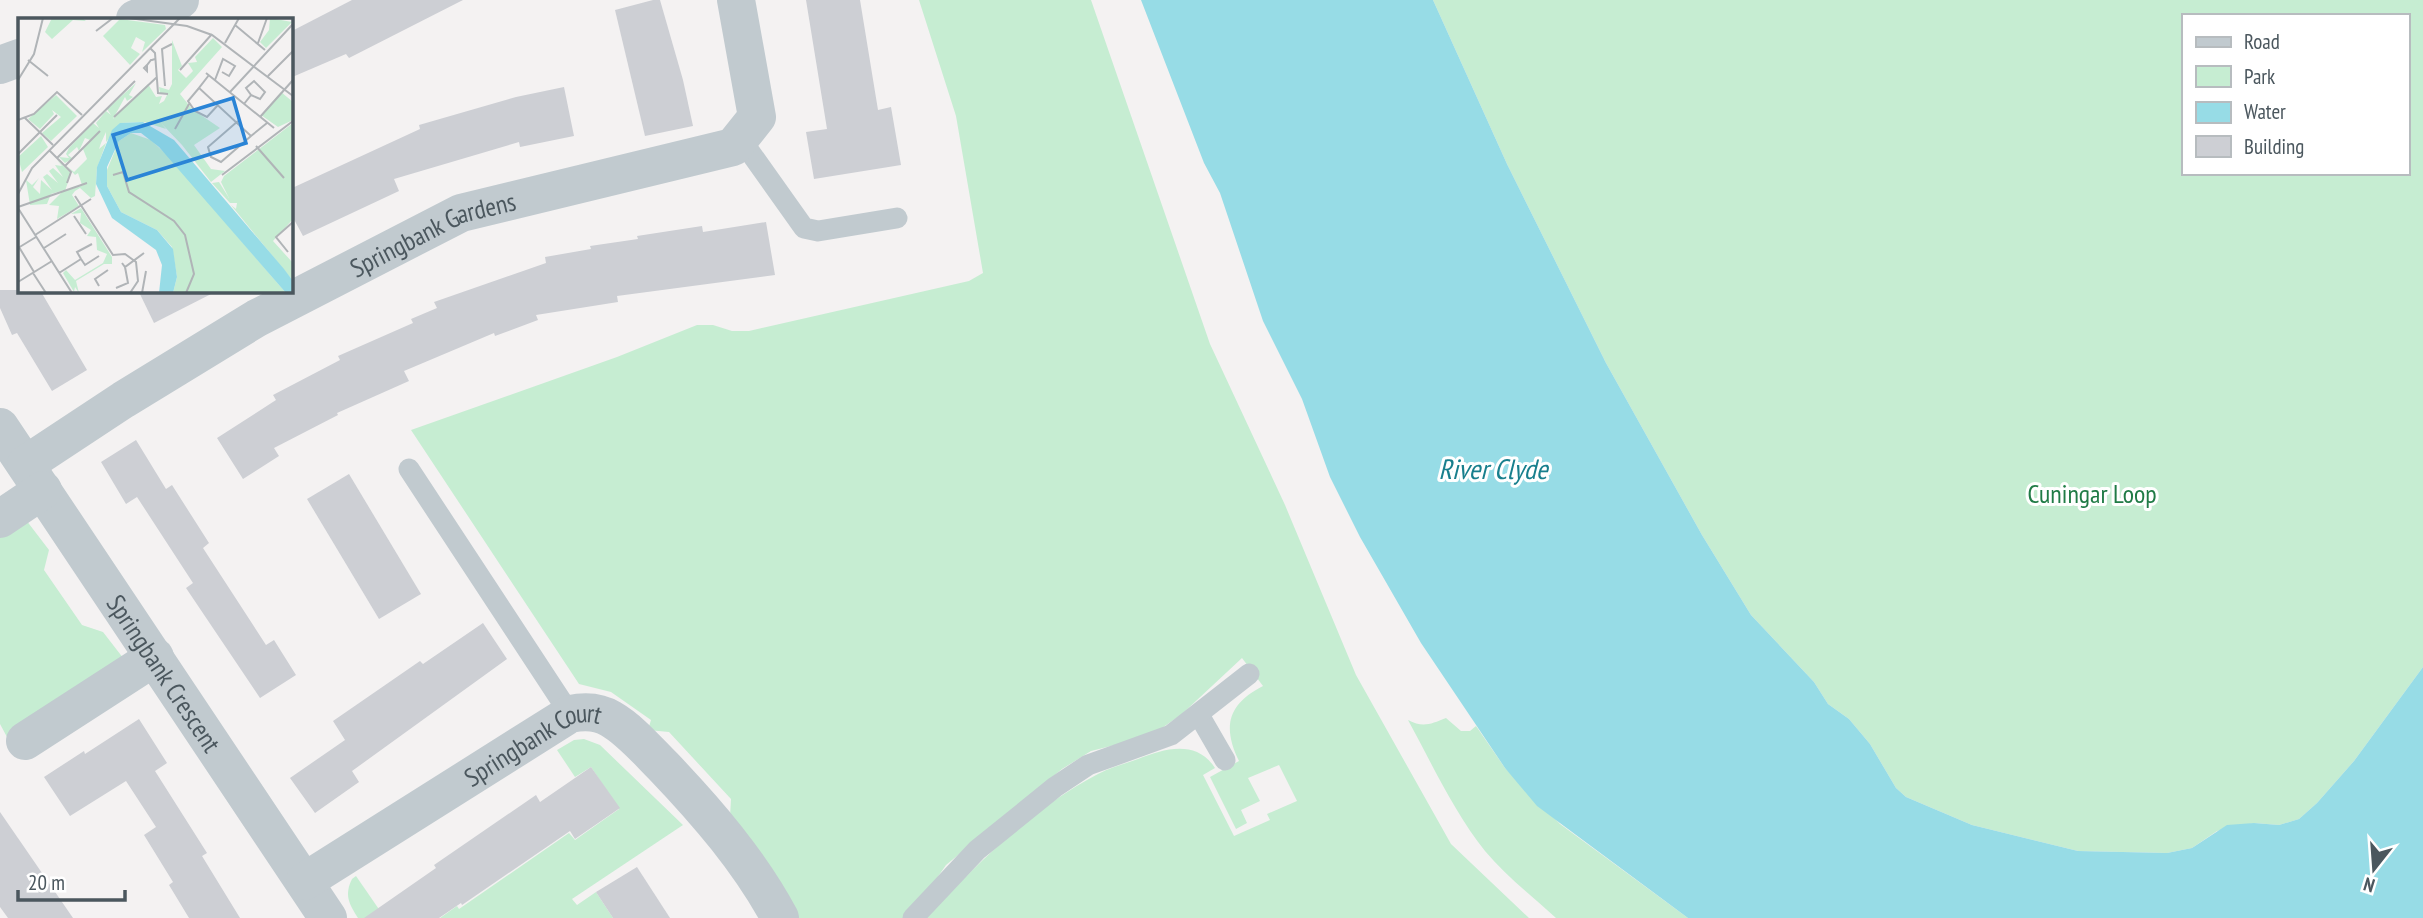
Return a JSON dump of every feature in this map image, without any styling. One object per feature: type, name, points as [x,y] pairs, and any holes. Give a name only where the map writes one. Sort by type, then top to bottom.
[{"type":"street","points":[[137,18],[180,0]]},
{"type":"street","points":[[736,0],[757,117],[740,138]]},
{"type":"street","points":[[0,65],[18,58]]},
{"type":"street","name":"Springbank Gardens","points":[[0,519],[34,477],[123,400],[257,318],[461,213],[733,147],[740,138]]},
{"type":"street","name":"Springbank Crescent","points":[[0,426],[328,918]]},
{"type":"street","points":[[25,741],[155,657]]},
{"type":"street","name":"Springbank Court","points":[[304,881],[570,714],[596,712],[611,719],[690,794],[768,895],[780,918]]},
{"type":"lane","points":[[740,138],[804,228],[818,231],[897,218]]},
{"type":"lane","points":[[409,469],[570,714]]},
{"type":"lane","points":[[913,918],[977,850],[1055,787],[1088,765],[1171,735],[1249,674]]},
{"type":"lane","points":[[1199,715],[1225,760]]},
{"type":"green space","points":[[919,0],[1091,0],[1210,344],[1285,505],[1356,675],[1451,844],[1529,918],[926,918],[985,858],[1050,804],[1103,772],[1148,755],[1179,749],[1199,753],[1207,759],[1215,768],[1203,775],[1234,836],[1270,820],[1267,814],[1297,801],[1279,765],[1248,778],[1260,801],[1241,810],[1247,823],[1236,829],[1210,777],[1239,761],[1231,737],[1232,717],[1242,700],[1263,686],[1242,658],[1182,714],[1162,728],[1131,741],[1091,751],[1062,769],[946,865],[923,898],[903,918],[796,918],[730,817],[731,799],[669,732],[648,730],[651,720],[611,692],[579,684],[411,430],[617,357],[697,325],[749,331],[969,281],[983,273],[956,116]]},
{"type":"green space","name":"Cuningar Loop","points":[[1433,0],[2423,0],[2423,667],[2354,761],[2299,819],[2279,825],[2254,823],[2217,831],[2192,848],[2167,853],[2078,851],[1972,825],[1906,797],[1896,788],[1870,744],[1849,719],[1828,704],[1814,682],[1751,615],[1702,535],[1606,363],[1507,164]]},
{"type":"green space","points":[[23,516],[49,550],[44,570],[82,625],[103,632],[127,663],[7,737],[0,724],[0,532]]},
{"type":"green space","points":[[1446,718],[1461,731],[1470,731],[1476,726],[1505,768],[1560,824],[1688,918],[1556,918],[1485,851],[1453,804],[1408,720],[1427,724]]},
{"type":"green space","points":[[584,739],[600,745],[683,825],[572,899],[577,905],[596,892],[613,918],[440,918],[457,906],[459,909],[569,833],[575,840],[619,809],[591,767],[575,777],[557,750],[574,740]]},
{"type":"green space","points":[[356,876],[385,918],[358,918],[348,895],[352,879]]},
{"type":"water","name":"River Clyde","points":[[1141,0],[1433,0],[1507,164],[1606,363],[1702,535],[1751,615],[1814,682],[1828,704],[1849,719],[1870,744],[1896,788],[1906,797],[1972,825],[2078,851],[2167,853],[2192,848],[2227,825],[2279,825],[2299,819],[2354,761],[2423,667],[2423,918],[1688,918],[1537,806],[1505,768],[1421,643],[1360,537],[1330,477],[1302,399],[1263,321],[1220,193],[1204,163]]},
{"type":"building","points":[[352,0],[463,0],[349,58],[346,54],[292,77],[292,31]]},
{"type":"building","points":[[660,0],[693,126],[645,136],[615,10]]},
{"type":"building","points":[[806,0],[860,0],[878,110],[891,107],[901,165],[814,179],[806,132],[827,129]]},
{"type":"building","points":[[564,87],[574,136],[520,147],[519,142],[394,179],[399,191],[303,236],[292,216],[292,188],[420,129],[419,125],[516,97]]},
{"type":"building","points":[[766,222],[775,275],[617,296],[618,302],[536,315],[538,320],[495,336],[494,333],[404,371],[409,381],[337,413],[338,415],[274,448],[279,456],[243,479],[217,438],[276,400],[273,395],[340,360],[338,356],[413,323],[411,319],[437,308],[434,302],[546,263],[545,257],[591,249],[590,246],[638,239],[637,236],[702,226],[703,232]]},
{"type":"building","points":[[0,290],[41,292],[87,370],[52,391],[17,333],[12,335],[0,308]]},
{"type":"building","points":[[139,292],[215,292],[154,323]]},
{"type":"building","points":[[136,440],[166,489],[172,485],[209,543],[203,548],[266,645],[274,640],[296,675],[260,698],[186,588],[193,583],[137,497],[126,504],[101,462]]},
{"type":"building","points":[[349,474],[421,594],[379,619],[307,499]]},
{"type":"building","points":[[483,623],[507,659],[352,771],[359,782],[315,813],[290,778],[345,740],[333,721],[420,661],[423,664]]},
{"type":"building","points":[[139,719],[167,763],[155,771],[207,853],[202,856],[240,918],[189,918],[169,885],[173,882],[144,835],[156,827],[126,781],[70,816],[44,777]]},
{"type":"building","points":[[591,767],[620,808],[575,839],[570,831],[439,918],[364,918],[436,868],[434,865],[536,795],[540,802]]},
{"type":"building","points":[[0,812],[73,918],[8,918],[0,907]]},
{"type":"building","points":[[637,867],[670,918],[613,918],[596,892]]}]
